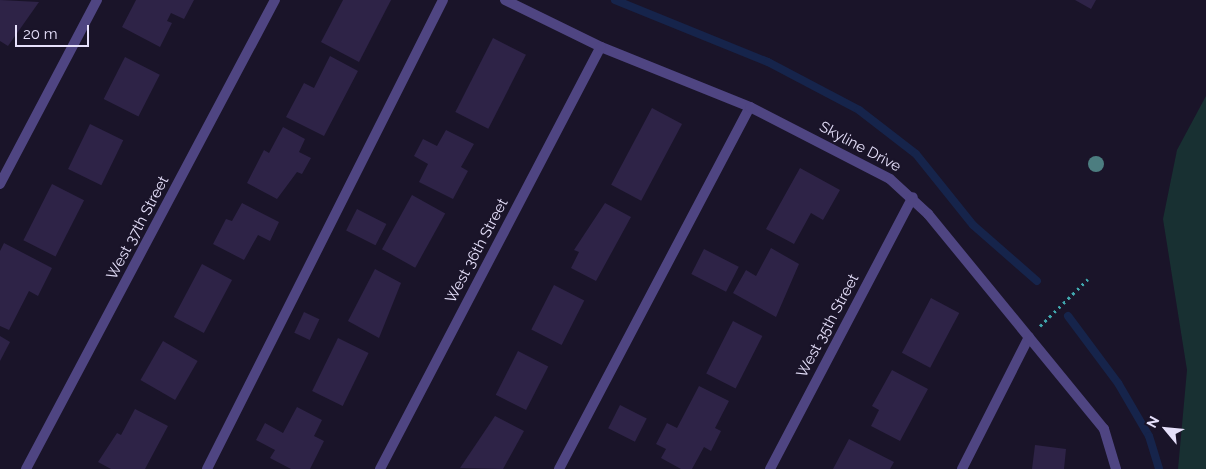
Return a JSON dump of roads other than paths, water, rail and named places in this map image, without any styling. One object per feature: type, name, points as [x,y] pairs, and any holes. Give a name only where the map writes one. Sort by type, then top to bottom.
[{"type":"street","points":[[0,184],[97,0]]},
{"type":"street","name":"West 37th Street","points":[[26,469],[275,0]]},
{"type":"street","points":[[207,469],[443,0]]},
{"type":"street","name":"Skyline Drive","points":[[505,0],[601,47],[750,107],[890,179],[913,197],[1104,429],[1116,469]]},
{"type":"street","name":"West 36th Street","points":[[380,469],[601,47]]},
{"type":"street","points":[[559,469],[750,107]]},
{"type":"street","name":"West 35th Street","points":[[770,469],[913,197]]},
{"type":"street","points":[[962,469],[1029,337]]},
{"type":"waterway","points":[[615,0],[768,62],[859,110],[916,154],[973,225],[1037,281]]},
{"type":"waterway","points":[[1068,316],[1118,383],[1149,436],[1159,469]]}]
